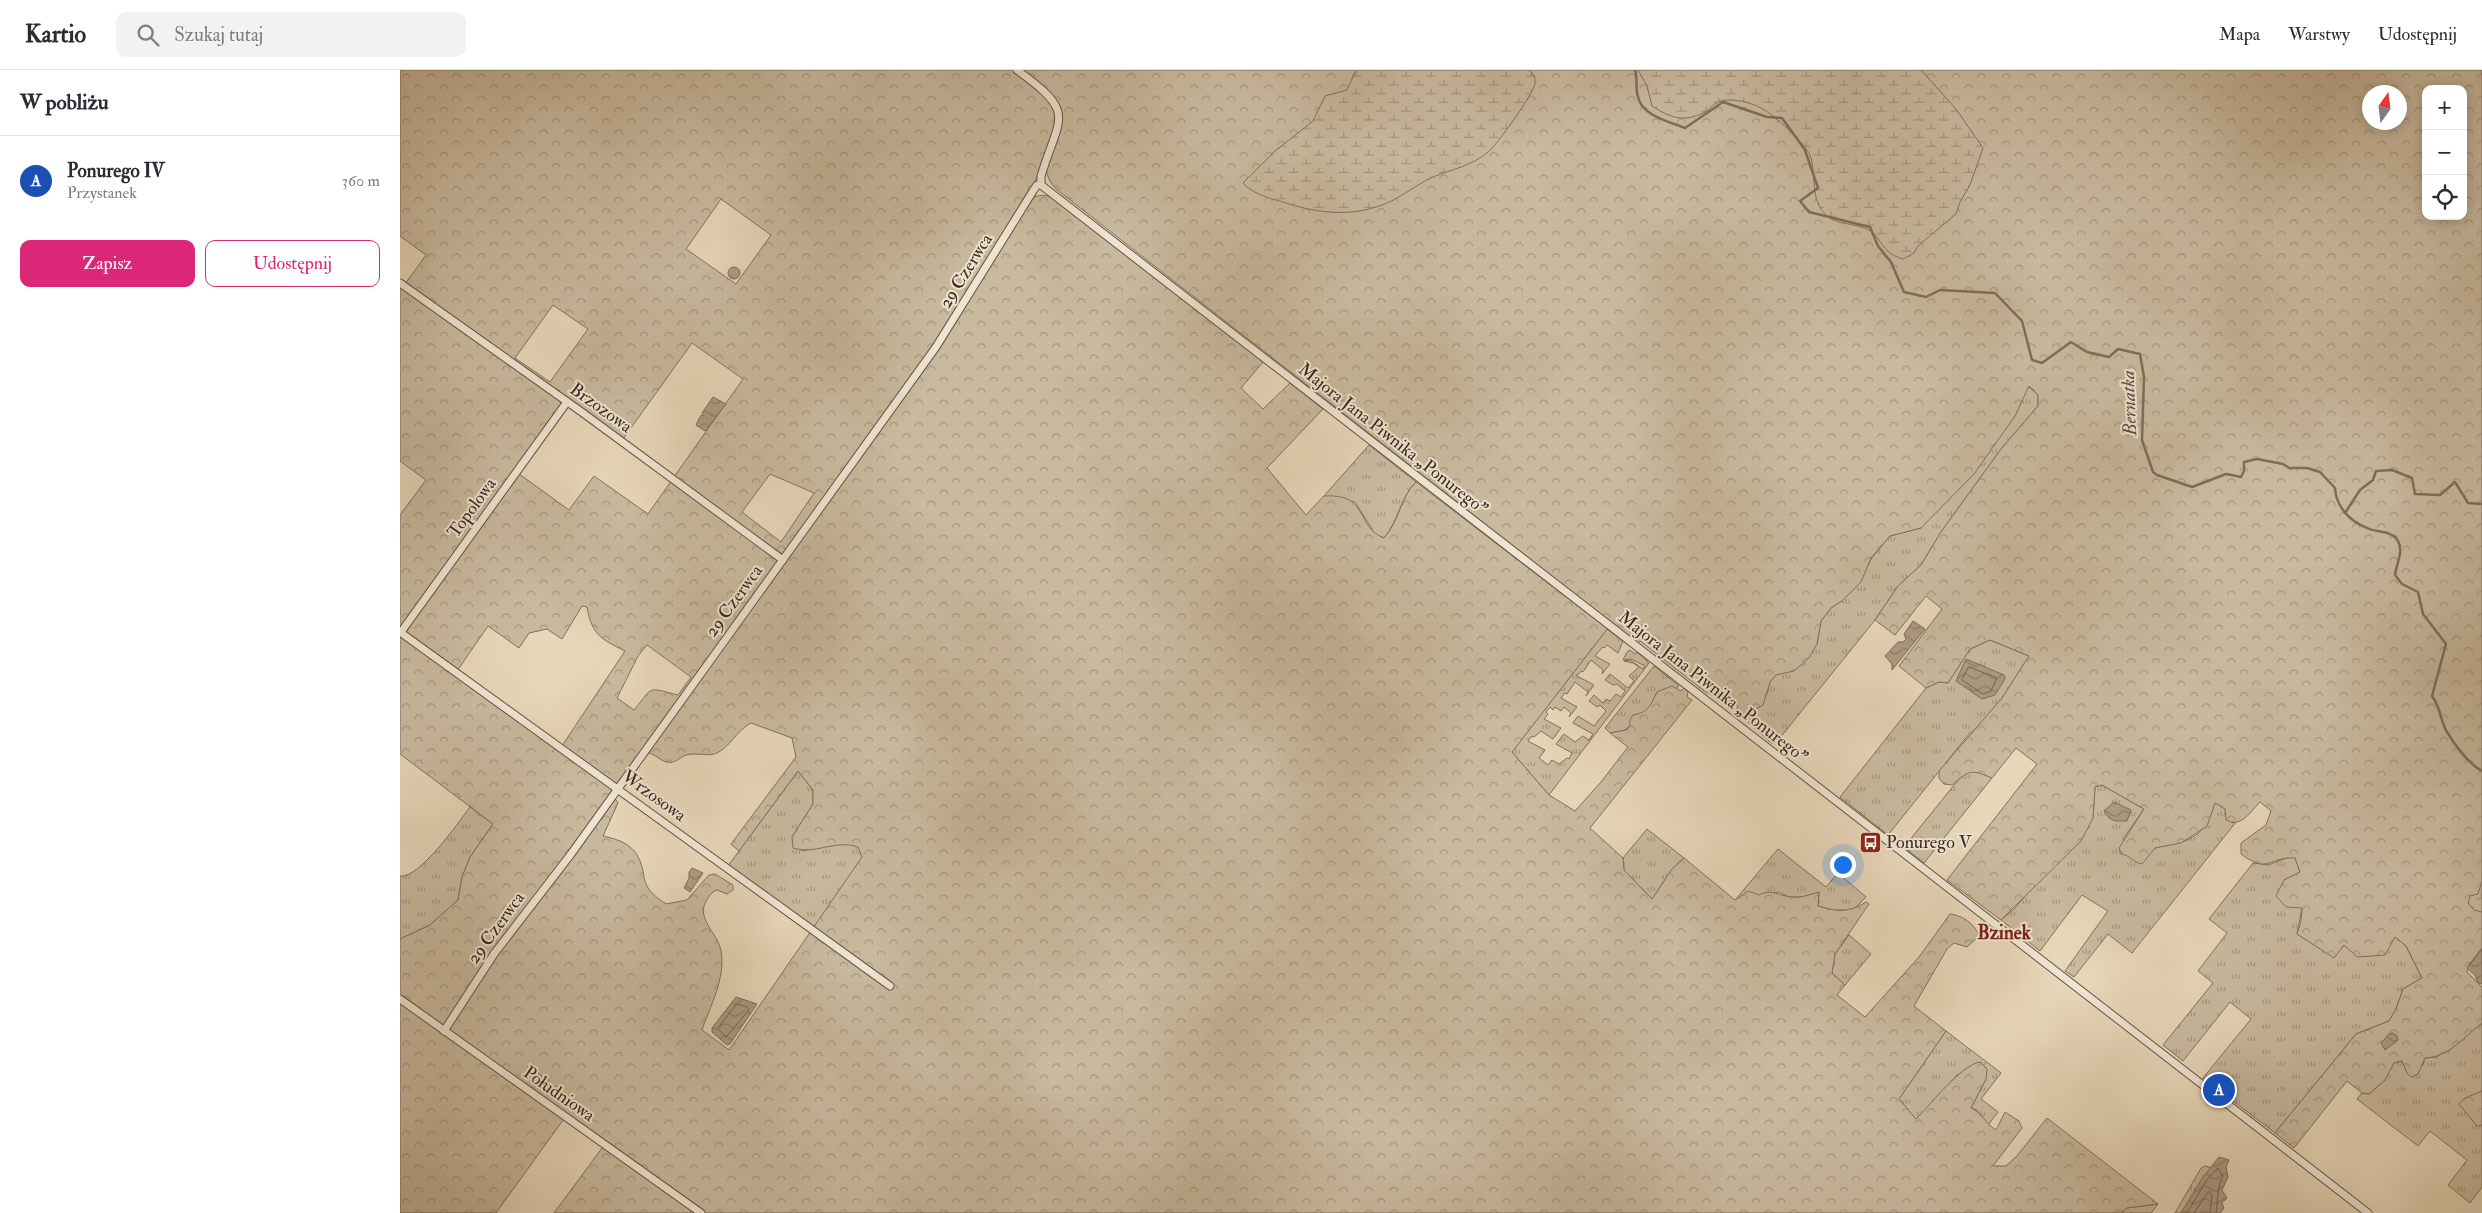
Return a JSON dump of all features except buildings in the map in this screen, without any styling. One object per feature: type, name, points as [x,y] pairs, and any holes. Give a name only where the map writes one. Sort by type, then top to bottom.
[{"type":"street","points":[[1017,70],[1047,93],[1059,108],[1057,129],[1040,184]]},
{"type":"street","name":"29 Czerwca","points":[[444,1032],[494,954],[571,854],[936,347],[1033,191],[1040,184]]},
{"type":"street","name":"Majora Jana Piwnika „Ponurego”","points":[[1040,184],[2368,1213]]},
{"type":"street","name":"Brzozowa","points":[[400,283],[783,560]]},
{"type":"street","name":"Topolowa","points":[[401,632],[567,402]]},
{"type":"street","name":"Wrzosowa","points":[[401,632],[890,986]]},
{"type":"street","name":"Południowa","points":[[400,999],[701,1213]]},
{"type":"green space","points":[[400,70],[2482,70],[2482,948],[2468,966],[2467,972],[2482,987],[2482,1023],[2449,1050],[2434,1057],[2425,1058],[2418,1074],[2411,1077],[2407,1073],[2402,1061],[2394,1063],[2385,1080],[2369,1094],[2362,1093],[2347,1081],[2294,1148],[2275,1133],[2356,1034],[2389,1021],[2396,1009],[2403,989],[2422,978],[2406,946],[2395,937],[2385,955],[2357,957],[2344,945],[2334,958],[2297,934],[2302,908],[2286,907],[2276,896],[2284,880],[2300,872],[2295,858],[2280,859],[2264,864],[2250,860],[2241,854],[2241,843],[2266,825],[2271,811],[2260,802],[2245,818],[2237,822],[2226,820],[2225,809],[2215,803],[2207,826],[2181,843],[2155,848],[2142,864],[2121,854],[2119,848],[2144,809],[2102,785],[2095,787],[2093,818],[2081,841],[2001,920],[1947,880],[2037,764],[2016,748],[1992,778],[1970,772],[1952,785],[1944,784],[1939,778],[1939,771],[2002,698],[2029,656],[1990,640],[1970,649],[1948,683],[1939,682],[1926,688],[1899,666],[1942,609],[1926,596],[1895,635],[1875,620],[1898,586],[1921,565],[1941,532],[2001,449],[2038,406],[2038,395],[2029,386],[2015,416],[1974,474],[1921,528],[1890,536],[1871,558],[1861,582],[1843,600],[1831,608],[1821,621],[1817,644],[1809,658],[1794,671],[1776,675],[1770,682],[1763,705],[1745,715],[1735,711],[1738,707],[1735,704],[1732,708],[1704,691],[1640,641],[1638,643],[1635,641],[1636,637],[1632,635],[1629,637],[1056,189],[1042,163],[1036,179],[1018,209],[1035,197],[1044,195],[1055,199],[1263,362],[1241,388],[1263,409],[1290,383],[1323,409],[1267,468],[1306,515],[1324,496],[1339,496],[1356,505],[1369,526],[1375,533],[1384,538],[1394,524],[1406,495],[1416,482],[1608,629],[1512,752],[1549,795],[1575,811],[1601,782],[1628,747],[1610,733],[1626,730],[1630,726],[1630,720],[1633,715],[1646,710],[1657,692],[1672,686],[1681,691],[1684,688],[1688,692],[1687,697],[1692,700],[1590,828],[1623,858],[1624,870],[1652,899],[1672,869],[1684,858],[1735,900],[1748,891],[1759,895],[1771,892],[1795,897],[1819,892],[1818,906],[1831,909],[1848,910],[1866,902],[1869,904],[1835,954],[1832,973],[1845,985],[1837,995],[1865,1017],[1919,957],[1950,914],[1963,918],[1971,924],[1979,936],[1967,947],[1954,943],[1947,949],[1914,1006],[1946,1031],[1899,1099],[1916,1119],[1946,1086],[1964,1070],[1980,1062],[1987,1069],[1986,1079],[1971,1108],[1978,1112],[1996,1130],[2005,1112],[2019,1121],[2022,1128],[1993,1166],[2006,1166],[2017,1156],[2047,1118],[2158,1204],[2127,1208],[2121,1213],[554,1213],[605,1144],[566,1116],[496,1213],[400,1213],[400,939],[430,925],[458,900],[462,877],[470,857],[493,824],[400,754],[400,515],[426,480],[400,461],[400,291],[426,255],[400,236]],"holes":[[[721,199],[771,235],[736,284],[686,249]],[[553,305],[588,329],[550,382],[515,358]],[[692,343],[743,379],[648,514],[594,476],[569,510],[515,471],[566,399],[623,439]],[[770,474],[814,493],[781,542],[742,512]],[[582,606],[587,607],[592,624],[599,635],[625,651],[562,746],[457,671],[488,626],[519,648],[529,633],[547,629],[562,639]],[[647,645],[691,677],[678,695],[652,690],[634,710],[617,698],[638,656]],[[751,723],[792,738],[796,757],[731,844],[739,851],[798,771],[813,790],[813,804],[792,837],[793,848],[810,850],[850,845],[858,847],[862,857],[729,1050],[702,1030],[719,982],[722,961],[719,943],[706,922],[704,908],[706,901],[713,892],[717,890],[727,894],[733,890],[733,885],[715,874],[709,875],[687,900],[666,904],[649,889],[645,882],[641,863],[634,851],[618,840],[603,836],[618,803],[612,794],[649,753],[669,762],[690,754],[714,754],[722,750]]]},
{"type":"green space","points":[[1356,70],[1529,70],[1534,76],[1535,84],[1522,108],[1499,140],[1482,157],[1469,164],[1440,174],[1384,204],[1353,212],[1317,211],[1266,197],[1251,190],[1243,183],[1275,151],[1313,121],[1325,96],[1347,90]]},
{"type":"green space","points":[[1638,70],[1921,70],[1956,109],[1983,148],[1970,185],[1960,202],[1956,214],[1918,246],[1914,253],[1903,259],[1885,249],[1876,236],[1867,229],[1831,219],[1821,210],[1816,195],[1810,155],[1795,136],[1767,111],[1747,102],[1726,100],[1717,103],[1705,112],[1691,117],[1678,118],[1665,114],[1652,106],[1647,86]]},
{"type":"green space","points":[[2028,386],[2038,395],[2038,406],[2001,449],[1941,532],[1921,565],[1898,586],[1875,620],[1775,744],[1770,742],[1738,713],[1745,715],[1767,694],[1770,682],[1776,674],[1784,673],[1817,644],[1821,621],[1831,608],[1843,600],[1860,582],[1871,559],[1890,536],[1921,528],[2015,416]]},
{"type":"green space","points":[[1369,445],[1416,482],[1406,495],[1393,524],[1384,538],[1375,534],[1355,502],[1324,496]]},
{"type":"green space","points":[[1607,629],[1623,641],[1618,653],[1607,645],[1603,647],[1595,656],[1610,664],[1602,674],[1603,670],[1591,660],[1583,672],[1581,671],[1577,676],[1594,685],[1586,696],[1588,692],[1575,682],[1567,694],[1565,693],[1561,698],[1577,707],[1569,717],[1571,713],[1564,707],[1561,711],[1555,707],[1553,710],[1550,707],[1546,712],[1548,714],[1544,719],[1561,728],[1553,739],[1541,731],[1534,737],[1532,736],[1528,741],[1545,750],[1539,758],[1548,765],[1552,760],[1559,764],[1567,758],[1569,759],[1572,753],[1556,744],[1564,734],[1575,742],[1583,736],[1589,740],[1593,734],[1573,723],[1578,716],[1594,726],[1606,711],[1600,705],[1597,707],[1589,701],[1594,695],[1603,703],[1606,699],[1610,701],[1616,694],[1621,697],[1625,691],[1617,684],[1613,685],[1605,680],[1610,674],[1628,688],[1634,681],[1629,676],[1639,667],[1624,661],[1630,660],[1643,669],[1645,666],[1631,659],[1623,660],[1627,652],[1630,650],[1635,654],[1637,652],[1649,663],[1549,795],[1512,752]]},
{"type":"green space","points":[[1990,640],[2029,656],[2002,698],[1979,726],[1969,734],[1888,835],[1840,797],[1926,688],[1939,682],[1948,683],[1970,649]]},
{"type":"green space","points":[[1654,666],[1679,686],[1657,692],[1649,709],[1625,730],[1610,733],[1605,728]]},
{"type":"green space","points":[[1975,770],[1992,778],[1924,863],[1904,847],[1959,779],[1966,773]]},
{"type":"green space","points":[[798,771],[813,790],[813,804],[792,837],[802,851],[847,843],[858,847],[863,857],[814,928],[728,866]]},
{"type":"green space","points":[[2102,785],[2144,809],[2123,839],[2129,855],[2135,860],[2155,848],[2179,843],[2195,835],[2204,827],[2215,802],[2225,809],[2232,823],[2236,822],[2132,953],[2108,934],[2074,977],[2065,971],[2108,911],[2082,895],[2040,951],[2001,920],[2014,909],[2093,818],[2095,787]]},
{"type":"green space","points":[[470,807],[493,824],[470,857],[462,877],[458,900],[430,925],[400,939],[400,876],[408,875],[428,859]]},
{"type":"green space","points":[[1647,829],[1684,858],[1672,869],[1652,899],[1624,870],[1623,858]]},
{"type":"green space","points":[[1778,849],[1826,887],[1838,873],[1866,897],[1853,910],[1833,910],[1818,906],[1819,892],[1803,897],[1789,897],[1779,892],[1735,900]]},
{"type":"green space","points":[[2289,857],[2295,857],[2300,872],[2284,880],[2302,908],[2297,934],[2334,957],[2344,945],[2395,937],[2406,946],[2422,978],[2403,989],[2396,1009],[2389,1021],[2356,1034],[2275,1133],[2203,1078],[2251,1019],[2230,1002],[2183,1061],[2163,1045],[2213,983],[2198,971],[2227,933],[2209,919],[2253,863],[2268,865]]},
{"type":"green space","points":[[2482,881],[2482,912],[2474,910],[2468,903],[2470,896],[2478,894]]},
{"type":"green space","points":[[1849,935],[1871,954],[1845,985],[1832,973],[1835,954]]},
{"type":"green space","points":[[2482,1023],[2482,1187],[2470,1203],[2448,1185],[2467,1160],[2430,1131],[2418,1146],[2357,1099],[2362,1093],[2369,1094],[2385,1080],[2394,1063],[2402,1061],[2406,1069],[2423,1065],[2425,1058],[2437,1057]]},
{"type":"green space","points":[[1946,1031],[2001,1073],[1981,1099],[1998,1112],[1988,1125],[1977,1110],[1971,1108],[1986,1079],[1958,1074],[1916,1120],[1899,1099]]},
{"type":"green space","points":[[2482,1091],[2482,1125],[2477,1126],[2459,1104],[2465,1098]]},
{"type":"green space","points":[[2205,1166],[2211,1168],[2181,1213],[2175,1213],[2201,1168]]},
{"type":"green space","points":[[2158,1204],[2151,1213],[2121,1213],[2127,1208]]},
{"type":"water","points":[[732,267],[736,267],[740,273],[736,279],[732,279],[728,275],[728,271]]},
{"type":"water","points":[[713,397],[726,404],[705,431],[696,425],[701,415],[704,416],[702,413]]},
{"type":"water","points":[[1913,621],[1925,629],[1892,670],[1892,664],[1885,656],[1898,642],[1903,642],[1906,639],[1904,634]]},
{"type":"water","points":[[1966,659],[2004,675],[2005,679],[1995,695],[1982,699],[1956,681]]},
{"type":"water","points":[[2114,802],[2131,810],[2127,821],[2115,821],[2109,818],[2104,811]]},
{"type":"water","points":[[692,868],[703,873],[690,892],[684,888]]},
{"type":"water","points":[[2482,949],[2482,984],[2478,983],[2475,975],[2467,968]]},
{"type":"water","points":[[736,997],[757,1004],[730,1044],[727,1045],[712,1032],[712,1028]]},
{"type":"water","points":[[2393,1033],[2397,1036],[2398,1040],[2385,1050],[2381,1043],[2389,1034]]},
{"type":"water","points":[[534,1071],[549,1080],[546,1087],[531,1077]]},
{"type":"water","points":[[2219,1157],[2229,1160],[2226,1167],[2228,1177],[2222,1190],[2227,1198],[2222,1203],[2224,1208],[2220,1213],[2181,1213],[2203,1177]]},
{"type":"waterway","name":"Bernatka","points":[[1635,70],[1637,94],[1645,109],[1665,121],[1685,128],[1723,102],[1767,117],[1782,118],[1805,150],[1818,188],[1800,201],[1809,212],[1870,227],[1878,246],[1891,262],[1904,292],[1926,297],[1940,290],[1995,293],[2022,321],[2032,360],[2042,363],[2071,342],[2087,352],[2109,357],[2118,349],[2140,354],[2144,377],[2142,440],[2153,472],[2157,475],[2192,487],[2226,474],[2241,477],[2244,471],[2244,462],[2257,459],[2283,464],[2289,468],[2307,468],[2320,472],[2335,488],[2338,501],[2349,517],[2371,530],[2388,533],[2398,541],[2400,554],[2395,575],[2402,584],[2418,592],[2423,614],[2446,644],[2432,696],[2450,737],[2467,759],[2482,771]]},
{"type":"waterway","points":[[2345,513],[2360,490],[2373,480],[2376,471],[2392,470],[2412,478],[2415,494],[2440,495],[2455,482],[2468,503],[2482,504]]},
{"type":"place","name":"Ponurego V","points":[[1870,842]]},
{"type":"place","name":"Ponurego IV","points":[[2219,1090]]},
{"type":"district","name":"Bzinek","points":[[2004,933]]}]
